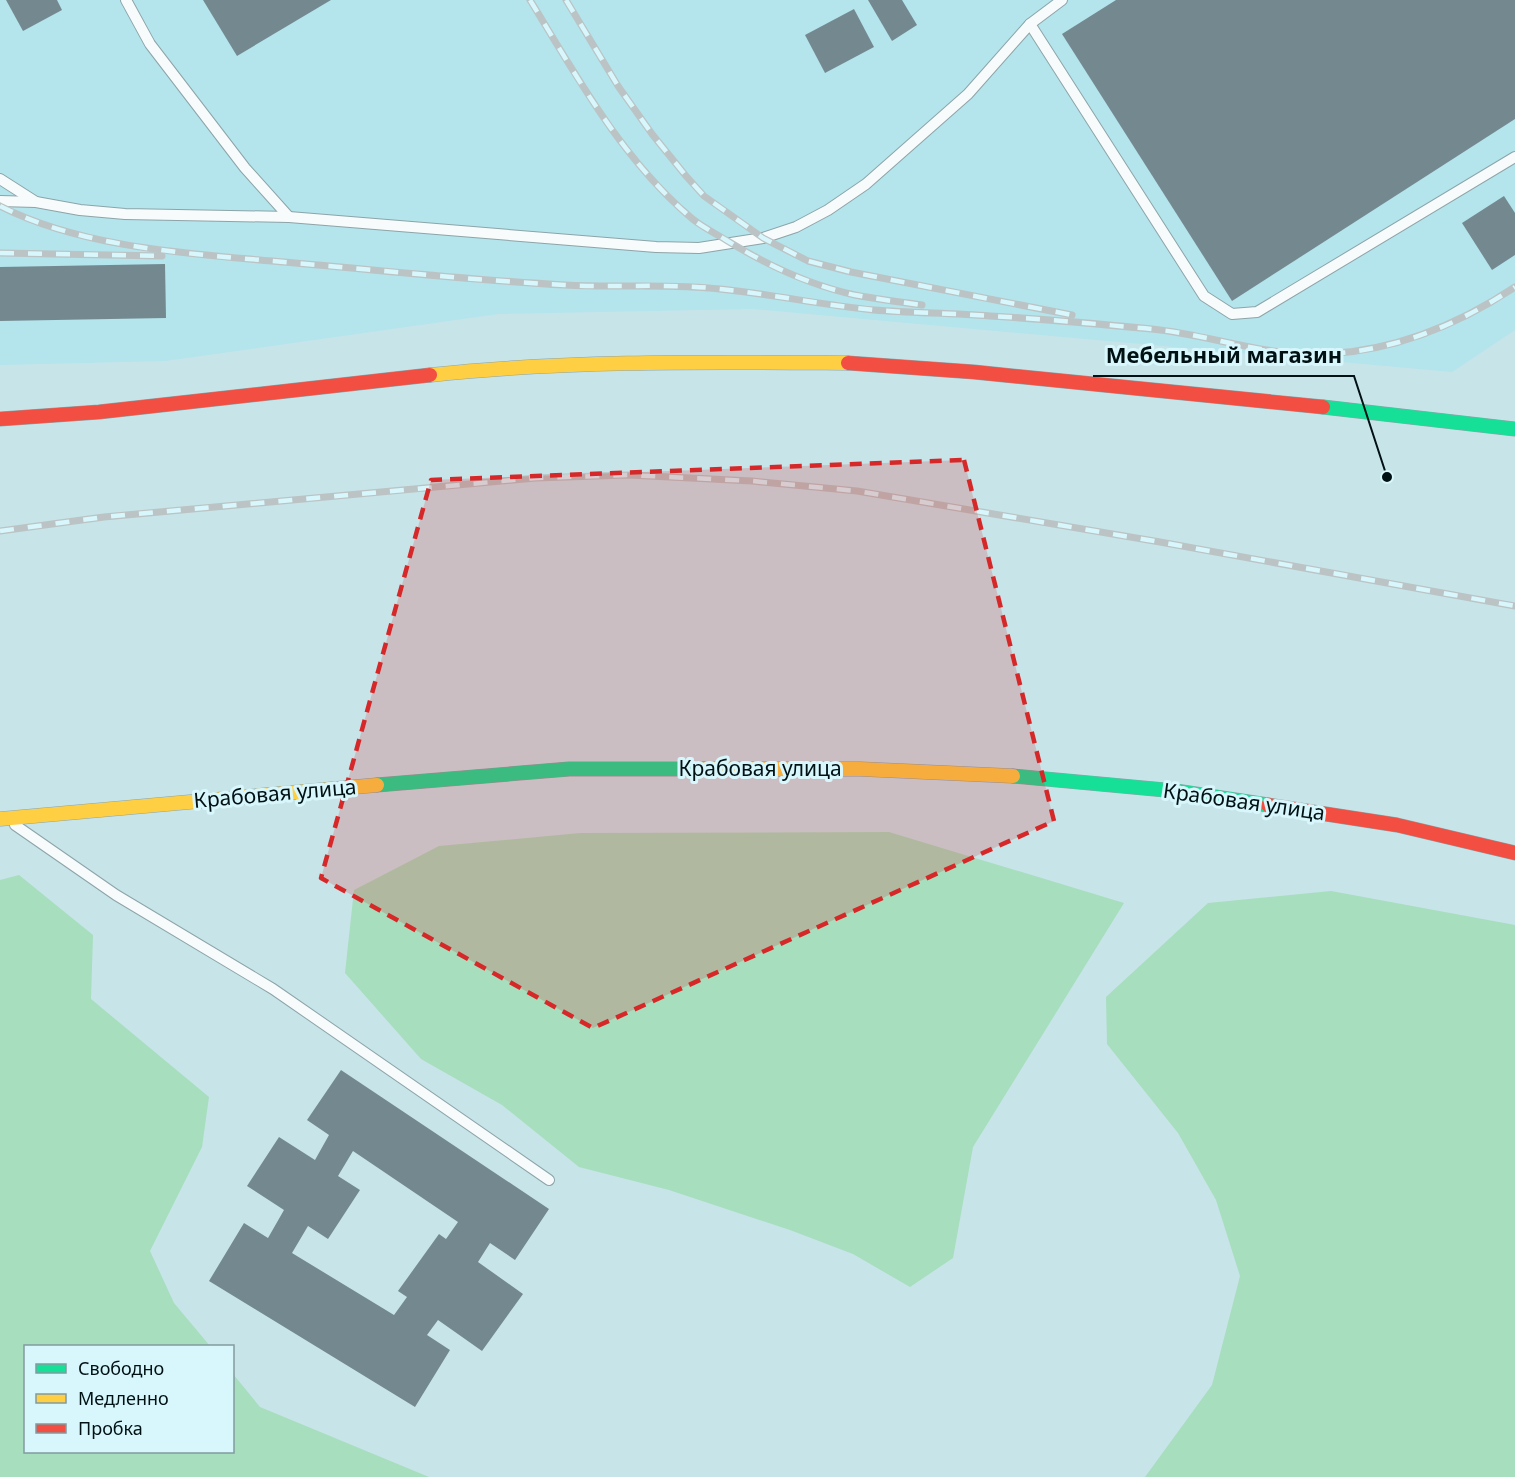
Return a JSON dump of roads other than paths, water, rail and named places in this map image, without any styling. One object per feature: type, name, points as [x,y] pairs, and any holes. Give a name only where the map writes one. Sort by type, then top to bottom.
[{"type":"street","points":[[0,419],[111,411],[486,369],[587,363],[746,362],[860,363],[974,372],[1402,415],[1515,429]]},
{"type":"street","name":"Крабовая улица","points":[[2,819],[569,769],[860,769],[1035,777],[1176,791],[1397,825],[1515,853]]},
{"type":"lane","points":[[126,0],[150,44],[245,168],[289,217]]},
{"type":"lane","points":[[0,201],[36,202],[80,210],[125,214],[289,217],[656,248],[699,248],[763,238],[796,227],[828,210],[866,184],[968,94],[1030,24],[1062,0]]},
{"type":"lane","points":[[1030,24],[1204,296],[1232,314],[1257,312],[1515,158]]},
{"type":"lane","points":[[0,178],[36,202]]},
{"type":"lane","points":[[2,819],[116,896],[273,988],[549,1180]]},
{"type":"railway","points":[[530,0],[582,85],[620,141],[664,192],[692,219],[756,257],[804,280],[855,295],[922,305]]},
{"type":"railway","points":[[566,0],[618,86],[652,134],[686,176],[704,196],[763,238],[808,261],[851,272],[1072,315]]},
{"type":"railway","points":[[0,206],[64,231],[133,246],[203,255],[528,283],[701,287],[874,310],[975,315],[1152,329],[1260,349],[1305,354],[1354,352],[1402,341],[1449,324],[1515,287]]},
{"type":"railway","points":[[0,253],[162,256]]},
{"type":"railway","points":[[0,531],[104,517],[536,478],[628,475],[752,481],[857,491],[1160,542],[1515,606]]},
{"type":"place","name":"Мебельный магазин","points":[[1387,477]]}]
